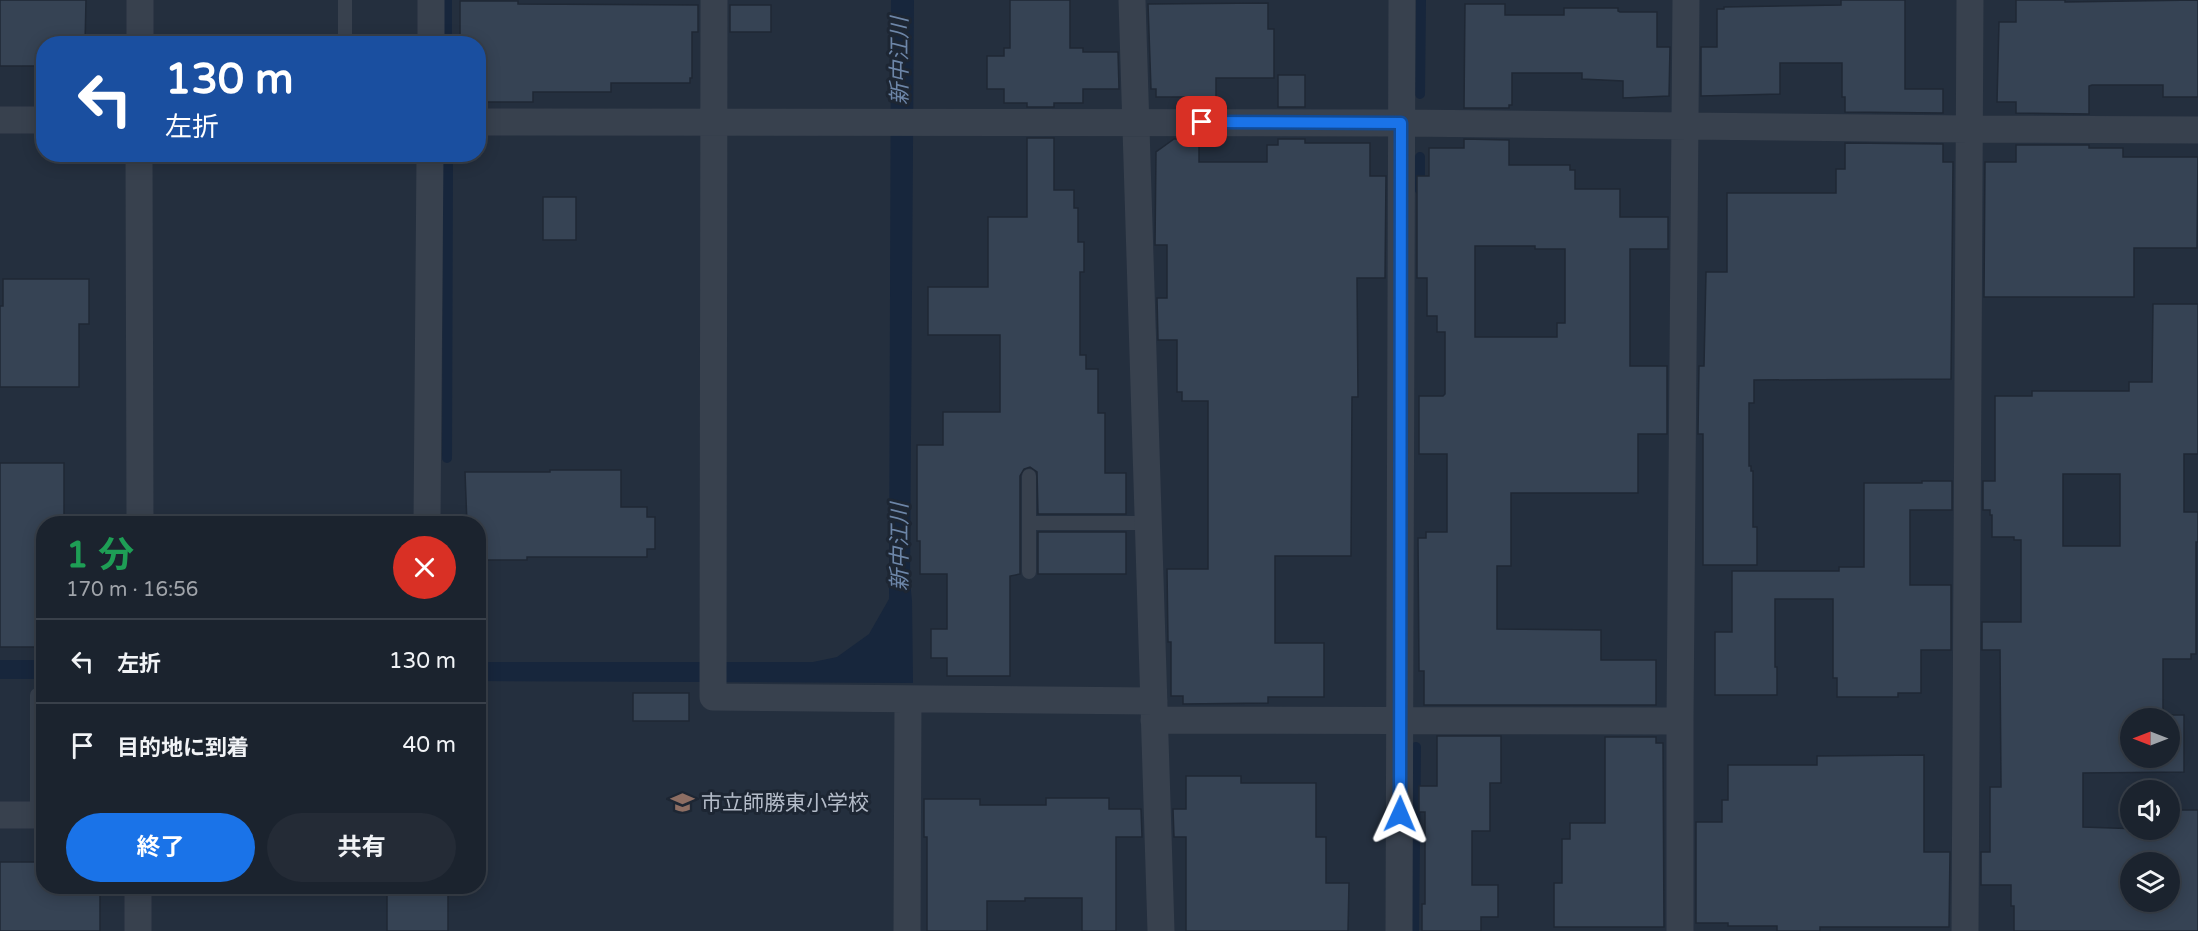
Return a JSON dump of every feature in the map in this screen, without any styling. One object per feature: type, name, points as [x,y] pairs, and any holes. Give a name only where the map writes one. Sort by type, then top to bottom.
[{"type":"street","points":[[140,0],[140,36]]},
{"type":"street","points":[[431,0],[431,36]]},
{"type":"street","points":[[714,0],[713,697],[908,699],[1401,720],[1680,721]]},
{"type":"street","points":[[1132,0],[1161,931]]},
{"type":"street","points":[[1399,931],[1402,0]]},
{"type":"street","points":[[1680,931],[1686,0]]},
{"type":"street","points":[[1965,931],[1970,0]]},
{"type":"street","points":[[0,120],[36,120]]},
{"type":"street","points":[[486,122],[1401,123],[2198,130]]},
{"type":"street","points":[[139,162],[140,516]]},
{"type":"street","points":[[427,516],[430,162]]},
{"type":"street","points":[[908,699],[908,931]]},
{"type":"street","points":[[0,815],[36,815]]},
{"type":"street","points":[[138,894],[138,931]]},
{"type":"lane","points":[[345,0],[345,36]]},
{"type":"lane","points":[[1029,476],[1029,572]]},
{"type":"lane","points":[[1029,523],[1149,523]]},
{"type":"water","name":"新中江川","points":[[891,0],[914,0],[910,581],[913,683],[486,681],[486,662],[813,662],[837,657],[869,634],[889,599]]},
{"type":"water","points":[[0,660],[36,660],[36,679],[0,679]]},
{"type":"building","points":[[0,0],[86,0],[85,36],[36,36],[36,66],[0,66]]},
{"type":"building","points":[[1010,0],[1070,0],[1070,48],[1083,48],[1083,52],[1118,52],[1119,89],[1083,89],[1083,103],[1054,103],[1054,107],[1027,107],[1027,103],[1004,103],[1004,89],[987,89],[987,56],[1004,56],[1004,48],[1010,48]]},
{"type":"building","points":[[1841,0],[1905,0],[1905,89],[1943,89],[1943,113],[1845,112],[1845,97],[1842,97],[1842,63],[1780,63],[1780,94],[1701,96],[1701,47],[1717,47],[1717,9],[1841,5]]},
{"type":"building","points":[[2016,0],[2065,0],[2065,2],[2198,0],[2198,97],[2163,97],[2163,85],[2092,85],[2089,86],[2089,114],[2016,113],[2016,102],[1997,102],[1999,22],[2016,22]]},
{"type":"building","points":[[460,1],[518,1],[518,4],[698,5],[698,32],[692,32],[692,78],[690,78],[690,83],[611,83],[611,92],[533,92],[533,102],[486,102],[486,36],[460,36]]},
{"type":"building","points":[[1268,3],[1268,29],[1274,29],[1274,78],[1216,78],[1216,97],[1156,97],[1156,89],[1151,89],[1148,4]]},
{"type":"building","points":[[1465,4],[1505,4],[1505,15],[1564,15],[1564,8],[1618,8],[1620,12],[1657,12],[1657,47],[1670,47],[1669,96],[1623,98],[1623,81],[1582,79],[1582,73],[1512,73],[1512,105],[1509,105],[1509,108],[1464,108]]},
{"type":"building","points":[[730,5],[771,5],[771,32],[730,32]]},
{"type":"building","points":[[1278,75],[1305,75],[1305,107],[1278,107]]},
{"type":"building","points":[[1027,138],[1054,138],[1054,190],[1074,190],[1074,208],[1078,208],[1078,242],[1084,242],[1084,272],[1080,272],[1080,355],[1086,355],[1086,369],[1098,369],[1098,413],[1105,413],[1105,473],[1126,473],[1126,514],[1038,514],[1037,472],[1030,467],[1024,469],[1020,476],[1020,574],[1010,576],[1010,676],[947,676],[947,658],[931,658],[931,629],[947,629],[947,574],[920,574],[920,541],[917,541],[917,445],[943,445],[943,412],[1000,412],[1000,335],[928,335],[928,287],[988,287],[988,217],[1027,217]]},
{"type":"building","points":[[1174,139],[1199,139],[1199,162],[1267,162],[1267,145],[1278,145],[1278,139],[1305,139],[1305,143],[1370,143],[1370,176],[1386,176],[1385,278],[1357,278],[1358,397],[1352,397],[1351,556],[1275,556],[1275,643],[1324,643],[1324,697],[1268,697],[1268,703],[1183,704],[1183,696],[1171,696],[1167,569],[1208,569],[1208,401],[1182,401],[1182,392],[1177,392],[1177,340],[1158,340],[1157,298],[1167,298],[1167,245],[1155,245],[1156,152]]},
{"type":"building","points":[[1464,139],[1509,140],[1509,165],[1570,165],[1570,170],[1575,170],[1575,189],[1620,189],[1620,217],[1668,217],[1668,249],[1630,249],[1630,366],[1667,366],[1667,434],[1638,434],[1638,493],[1511,493],[1511,566],[1497,566],[1497,629],[1601,630],[1601,660],[1656,660],[1656,705],[1424,705],[1424,671],[1419,671],[1418,538],[1426,538],[1426,532],[1447,532],[1447,454],[1419,454],[1419,396],[1443,396],[1445,394],[1445,332],[1437,332],[1437,316],[1427,316],[1427,278],[1417,278],[1417,176],[1429,176],[1429,148],[1464,148]],"holes":[[[1475,246],[1535,246],[1535,249],[1565,249],[1565,323],[1557,323],[1557,337],[1475,337]]]},
{"type":"building","points":[[1845,143],[1943,144],[1943,162],[1953,162],[1951,379],[1754,380],[1754,403],[1749,403],[1749,466],[1753,471],[1753,527],[1757,527],[1757,565],[1703,565],[1703,434],[1698,434],[1699,366],[1704,366],[1706,272],[1727,272],[1727,193],[1836,193],[1836,169],[1845,169]]},
{"type":"building","points":[[2016,145],[2089,145],[2089,148],[2123,148],[2123,157],[2198,157],[2197,248],[2134,248],[2134,297],[1984,297],[1985,162],[2016,162]]},
{"type":"building","points":[[543,197],[576,197],[576,240],[543,240]]},
{"type":"building","points":[[3,279],[89,279],[89,324],[79,324],[79,387],[0,387],[0,306],[3,306]]},
{"type":"building","points":[[2153,304],[2198,304],[2198,454],[2184,454],[2184,512],[2198,512],[2196,654],[2191,654],[2191,659],[2163,659],[2163,708],[2120,708],[2120,768],[2180,768],[2180,715],[2184,715],[2184,772],[2083,773],[2083,827],[2120,828],[2120,840],[2180,840],[2180,810],[2198,810],[2198,931],[2014,931],[2011,885],[1981,885],[1981,852],[1990,852],[1990,787],[2001,787],[2000,650],[1982,650],[1982,622],[2021,622],[2021,540],[2014,540],[2014,537],[1992,537],[1992,515],[1990,515],[1990,510],[1983,510],[1983,481],[1995,481],[1995,396],[2032,396],[2032,391],[2129,391],[2129,382],[2152,382]],"holes":[[[2063,474],[2120,474],[2120,546],[2063,546]]]},
{"type":"building","points":[[0,463],[64,463],[64,516],[36,516],[36,647],[0,647]]},
{"type":"building","points":[[550,470],[621,470],[621,507],[647,507],[647,517],[655,517],[655,549],[647,549],[647,557],[527,557],[527,560],[486,560],[486,516],[467,516],[465,472],[550,472]]},
{"type":"building","points":[[1922,481],[1952,481],[1952,510],[1910,510],[1910,585],[1951,585],[1951,650],[1921,650],[1921,693],[1898,693],[1898,697],[1837,697],[1837,678],[1833,678],[1833,599],[1775,599],[1777,695],[1715,695],[1715,632],[1732,632],[1732,571],[1839,571],[1839,567],[1864,567],[1864,483],[1922,483]]},
{"type":"building","points":[[1038,532],[1126,532],[1126,574],[1038,574]]},
{"type":"building","points":[[633,693],[689,693],[689,721],[633,721]]},
{"type":"building","points":[[1437,736],[1501,736],[1501,783],[1490,783],[1490,831],[1472,831],[1472,885],[1498,885],[1498,917],[1481,917],[1481,931],[1422,931],[1422,904],[1425,904],[1425,812],[1419,812],[1419,786],[1437,786]]},
{"type":"building","points":[[1605,737],[1656,737],[1656,743],[1663,743],[1664,927],[1554,927],[1554,883],[1562,883],[1562,839],[1570,839],[1570,823],[1605,823]]},
{"type":"building","points":[[1924,755],[1924,852],[1950,852],[1949,927],[1820,927],[1820,931],[1777,931],[1777,926],[1728,926],[1728,923],[1696,923],[1696,822],[1722,822],[1722,800],[1728,800],[1728,765],[1817,765],[1817,756]]},
{"type":"building","points":[[1186,776],[1241,776],[1241,783],[1316,783],[1316,837],[1326,837],[1326,883],[1349,883],[1348,931],[1186,931],[1186,837],[1174,837],[1173,809],[1186,809]]},
{"type":"building","points":[[1046,798],[1109,798],[1109,809],[1141,809],[1142,837],[1116,837],[1116,931],[1082,931],[1082,898],[1025,898],[1025,901],[987,901],[987,931],[927,931],[927,837],[924,837],[924,799],[980,799],[980,805],[1046,805]]},
{"type":"building","points":[[0,862],[36,862],[36,894],[100,894],[100,931],[0,931]]},
{"type":"building","points":[[387,894],[448,894],[448,931],[387,931]]},
{"type":"waterway","points":[[447,0],[447,36]]},
{"type":"waterway","points":[[1420,94],[1421,0]]},
{"type":"waterway","points":[[1420,157],[1420,190]]},
{"type":"waterway","points":[[447,458],[448,162]]},
{"type":"waterway","points":[[1414,931],[1416,747]]},
{"type":"place","name":"市立師勝東小学校","points":[[683,803]]},
{"type":"route","points":[[1202,122],[1401,123],[1400,814]]}]
